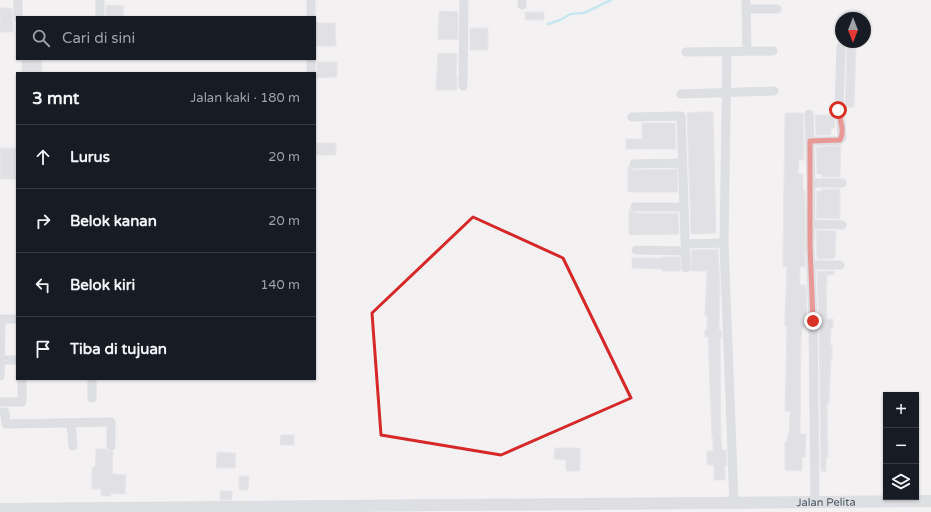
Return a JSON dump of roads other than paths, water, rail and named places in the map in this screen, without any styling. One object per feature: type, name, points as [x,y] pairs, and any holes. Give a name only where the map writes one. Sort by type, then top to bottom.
[{"type":"street","points":[[18,0],[18,16]]},
{"type":"street","points":[[100,0],[100,16]]},
{"type":"street","points":[[311,0],[311,16]]},
{"type":"street","points":[[463,86],[464,0]]},
{"type":"street","points":[[747,51],[746,5],[777,9]]},
{"type":"street","points":[[810,141],[838,141],[842,138],[841,122],[838,110],[841,48]]},
{"type":"street","points":[[686,52],[773,51]]},
{"type":"street","points":[[727,52],[724,243],[734,503]]},
{"type":"street","points":[[311,60],[311,72]]},
{"type":"street","points":[[680,94],[774,91]]},
{"type":"street","points":[[809,114],[815,502]]},
{"type":"street","points":[[632,117],[681,116],[686,268]]},
{"type":"street","points":[[634,164],[683,163]]},
{"type":"street","points":[[811,183],[842,183]]},
{"type":"street","points":[[635,207],[684,207]]},
{"type":"street","points":[[810,224],[842,225]]},
{"type":"street","points":[[636,250],[724,243]]},
{"type":"street","points":[[811,265],[840,265]]},
{"type":"street","points":[[0,376],[1,319],[16,319]]},
{"type":"street","points":[[0,360],[16,360]]},
{"type":"street","points":[[0,402],[22,402],[22,380]]},
{"type":"street","points":[[92,380],[92,398]]},
{"type":"street","points":[[0,412],[5,412],[6,424],[111,422],[111,446]]},
{"type":"street","points":[[71,423],[73,446]]},
{"type":"street","name":"Jalan Pelita","points":[[0,509],[150,510],[470,508],[931,501]]},
{"type":"waterway","points":[[548,24],[571,14],[584,13],[611,0]]}]
